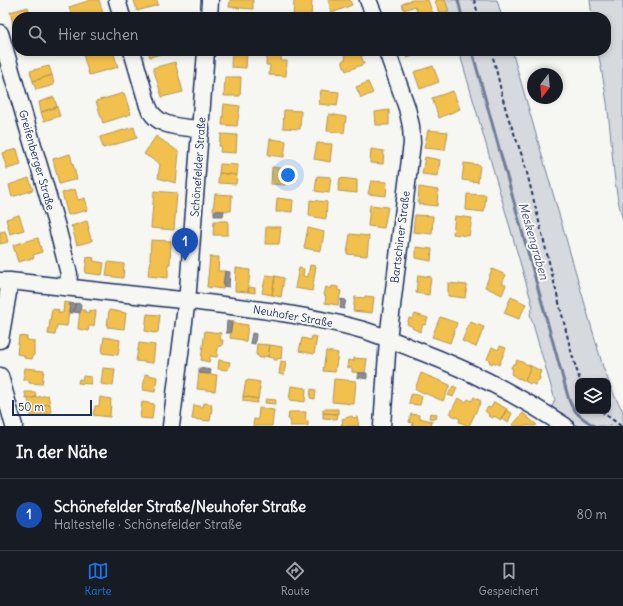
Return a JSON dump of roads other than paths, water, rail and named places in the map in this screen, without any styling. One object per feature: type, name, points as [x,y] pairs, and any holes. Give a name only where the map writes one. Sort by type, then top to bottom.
[{"type":"street","points":[[117,0],[121,12]]},
{"type":"street","points":[[209,12],[210,0]]},
{"type":"street","points":[[368,0],[372,12]]},
{"type":"street","name":"Greifenberger Straße","points":[[0,33],[65,256],[69,274],[68,287]]},
{"type":"street","points":[[134,56],[150,111],[160,121],[175,127],[201,129]]},
{"type":"street","name":"Schönefelder Straße","points":[[171,426],[187,301],[206,56]]},
{"type":"street","name":"Bartschiner Straße","points":[[382,426],[388,339],[412,143],[411,126],[407,108],[389,56]]},
{"type":"street","points":[[0,340],[5,281]]},
{"type":"street","name":"Neuhofer Straße","points":[[5,281],[246,308],[304,316],[364,330],[431,355],[464,370],[520,399],[565,426]]},
{"type":"street","points":[[0,376],[14,426]]},
{"type":"waterway","name":"Meskengraben","points":[[458,0],[461,12]]},
{"type":"waterway","name":"Meskengraben","points":[[473,56],[569,400],[576,412],[594,426]]},
{"type":"place","name":"Schönefelder Straße/Neuhofer Straße","points":[[185,261]]}]
